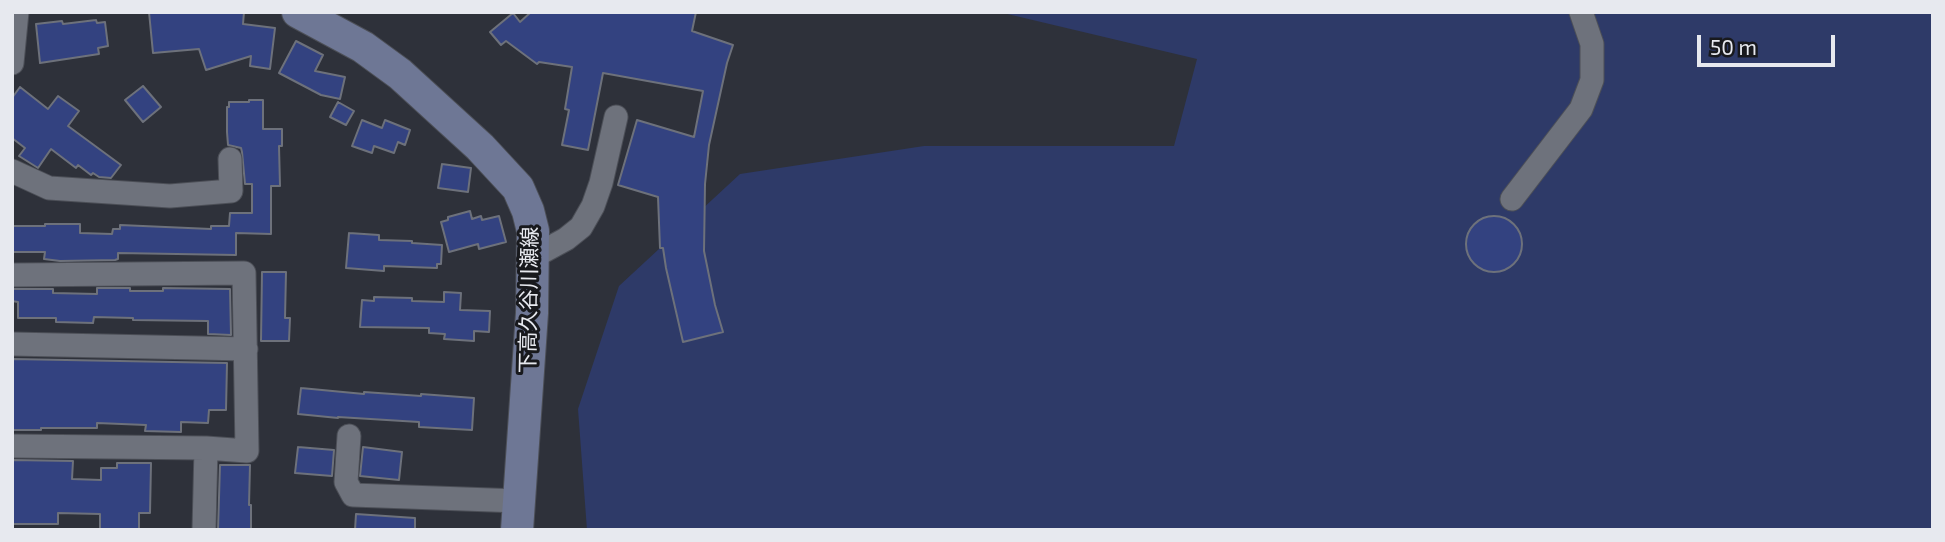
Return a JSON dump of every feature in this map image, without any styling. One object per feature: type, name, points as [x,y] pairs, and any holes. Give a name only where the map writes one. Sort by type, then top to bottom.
[{"type":"main road","name":"下高久谷川瀬線","points":[[298,12],[363,47],[400,74],[480,147],[519,188],[533,230],[533,257],[532,313],[518,515]]},
{"type":"street","points":[[12,63],[16,12]]},
{"type":"street","points":[[1512,199],[1581,109],[1592,80],[1592,44],[1581,12]]},
{"type":"street","points":[[533,257],[566,239],[580,227],[593,206],[616,117]]},
{"type":"street","points":[[12,170],[49,188],[170,196],[231,191],[230,159]]},
{"type":"street","points":[[12,275],[244,273],[247,451],[206,448],[12,446]]},
{"type":"street","points":[[12,344],[246,349]]},
{"type":"street","points":[[349,436],[346,482],[353,495],[518,515]]},
{"type":"street","points":[[204,530],[206,448]]},
{"type":"shaded area","points":[[999,12],[1933,12],[1933,530],[587,530],[578,409],[619,286],[740,174],[924,146],[1174,146],[1197,59]]},
{"type":"building","points":[[149,12],[244,12],[243,24],[275,28],[270,69],[250,66],[251,56],[206,70],[199,49],[153,53]]},
{"type":"building","points":[[531,12],[696,12],[692,31],[733,45],[709,145],[705,184],[704,251],[723,332],[683,342],[663,248],[660,248],[658,197],[618,185],[637,120],[694,137],[703,91],[603,73],[588,150],[562,145],[569,110],[565,109],[572,67],[539,62],[537,64],[506,41],[501,45],[490,32],[513,13],[520,22]]},
{"type":"building","points":[[96,20],[97,23],[105,22],[108,46],[98,48],[99,54],[40,63],[36,24]]},
{"type":"building","points":[[296,41],[323,55],[315,71],[345,77],[340,99],[321,95],[279,73]]},
{"type":"building","points":[[143,86],[161,107],[143,122],[125,100]]},
{"type":"building","points":[[20,87],[48,109],[58,96],[79,111],[68,126],[121,165],[111,178],[99,177],[93,173],[91,175],[78,165],[76,168],[51,149],[38,168],[19,156],[25,148],[12,138],[12,98]]},
{"type":"building","points":[[263,100],[263,129],[282,129],[282,146],[279,146],[280,186],[271,186],[271,234],[236,233],[236,255],[118,253],[118,259],[115,260],[60,261],[44,259],[45,252],[12,252],[12,226],[80,224],[80,233],[112,234],[113,229],[120,229],[120,225],[211,229],[211,226],[229,226],[230,213],[252,213],[252,184],[245,184],[241,148],[228,145],[227,132],[229,102]]},
{"type":"building","points":[[338,102],[354,111],[346,125],[330,117]]},
{"type":"building","points":[[362,120],[382,128],[385,120],[410,130],[405,145],[398,142],[394,153],[374,146],[372,153],[352,146]]},
{"type":"building","points":[[442,164],[471,168],[468,192],[438,188]]},
{"type":"building","points":[[470,211],[472,219],[499,216],[506,242],[479,249],[478,244],[449,252],[441,222],[448,220],[448,217]]},
{"type":"building","points":[[1489,216],[1499,216],[1514,224],[1520,233],[1520,255],[1514,264],[1499,272],[1489,272],[1471,260],[1466,249],[1466,239],[1478,221]]},
{"type":"building","points":[[349,233],[379,235],[379,240],[442,245],[441,264],[437,264],[437,268],[384,266],[384,271],[346,268]]},
{"type":"building","points":[[262,272],[286,272],[285,318],[290,318],[289,341],[261,341]]},
{"type":"building","points":[[97,288],[130,288],[130,291],[163,291],[163,288],[230,289],[231,335],[208,334],[208,321],[94,317],[93,323],[56,322],[56,318],[18,318],[18,302],[12,301],[12,289],[53,289],[53,293],[97,294]]},
{"type":"building","points":[[444,292],[461,293],[460,310],[490,311],[489,332],[474,331],[474,341],[444,339],[445,334],[429,333],[429,328],[360,327],[362,300],[374,301],[374,297],[444,302]]},
{"type":"building","points":[[12,359],[227,363],[226,410],[209,410],[208,423],[181,422],[181,432],[145,431],[146,425],[97,423],[97,428],[12,430]]},
{"type":"building","points":[[301,388],[364,394],[474,398],[472,430],[419,427],[419,422],[298,414]]},
{"type":"building","points":[[298,447],[334,450],[332,476],[295,473]]},
{"type":"building","points":[[363,447],[402,452],[399,480],[360,476]]},
{"type":"building","points":[[12,460],[73,461],[72,479],[101,480],[101,468],[117,468],[117,463],[151,463],[150,513],[139,513],[139,530],[100,529],[100,514],[58,513],[58,524],[12,524]]},
{"type":"building","points":[[220,465],[250,465],[251,530],[218,530]]},
{"type":"building","points":[[356,514],[415,518],[415,530],[355,530]]}]
